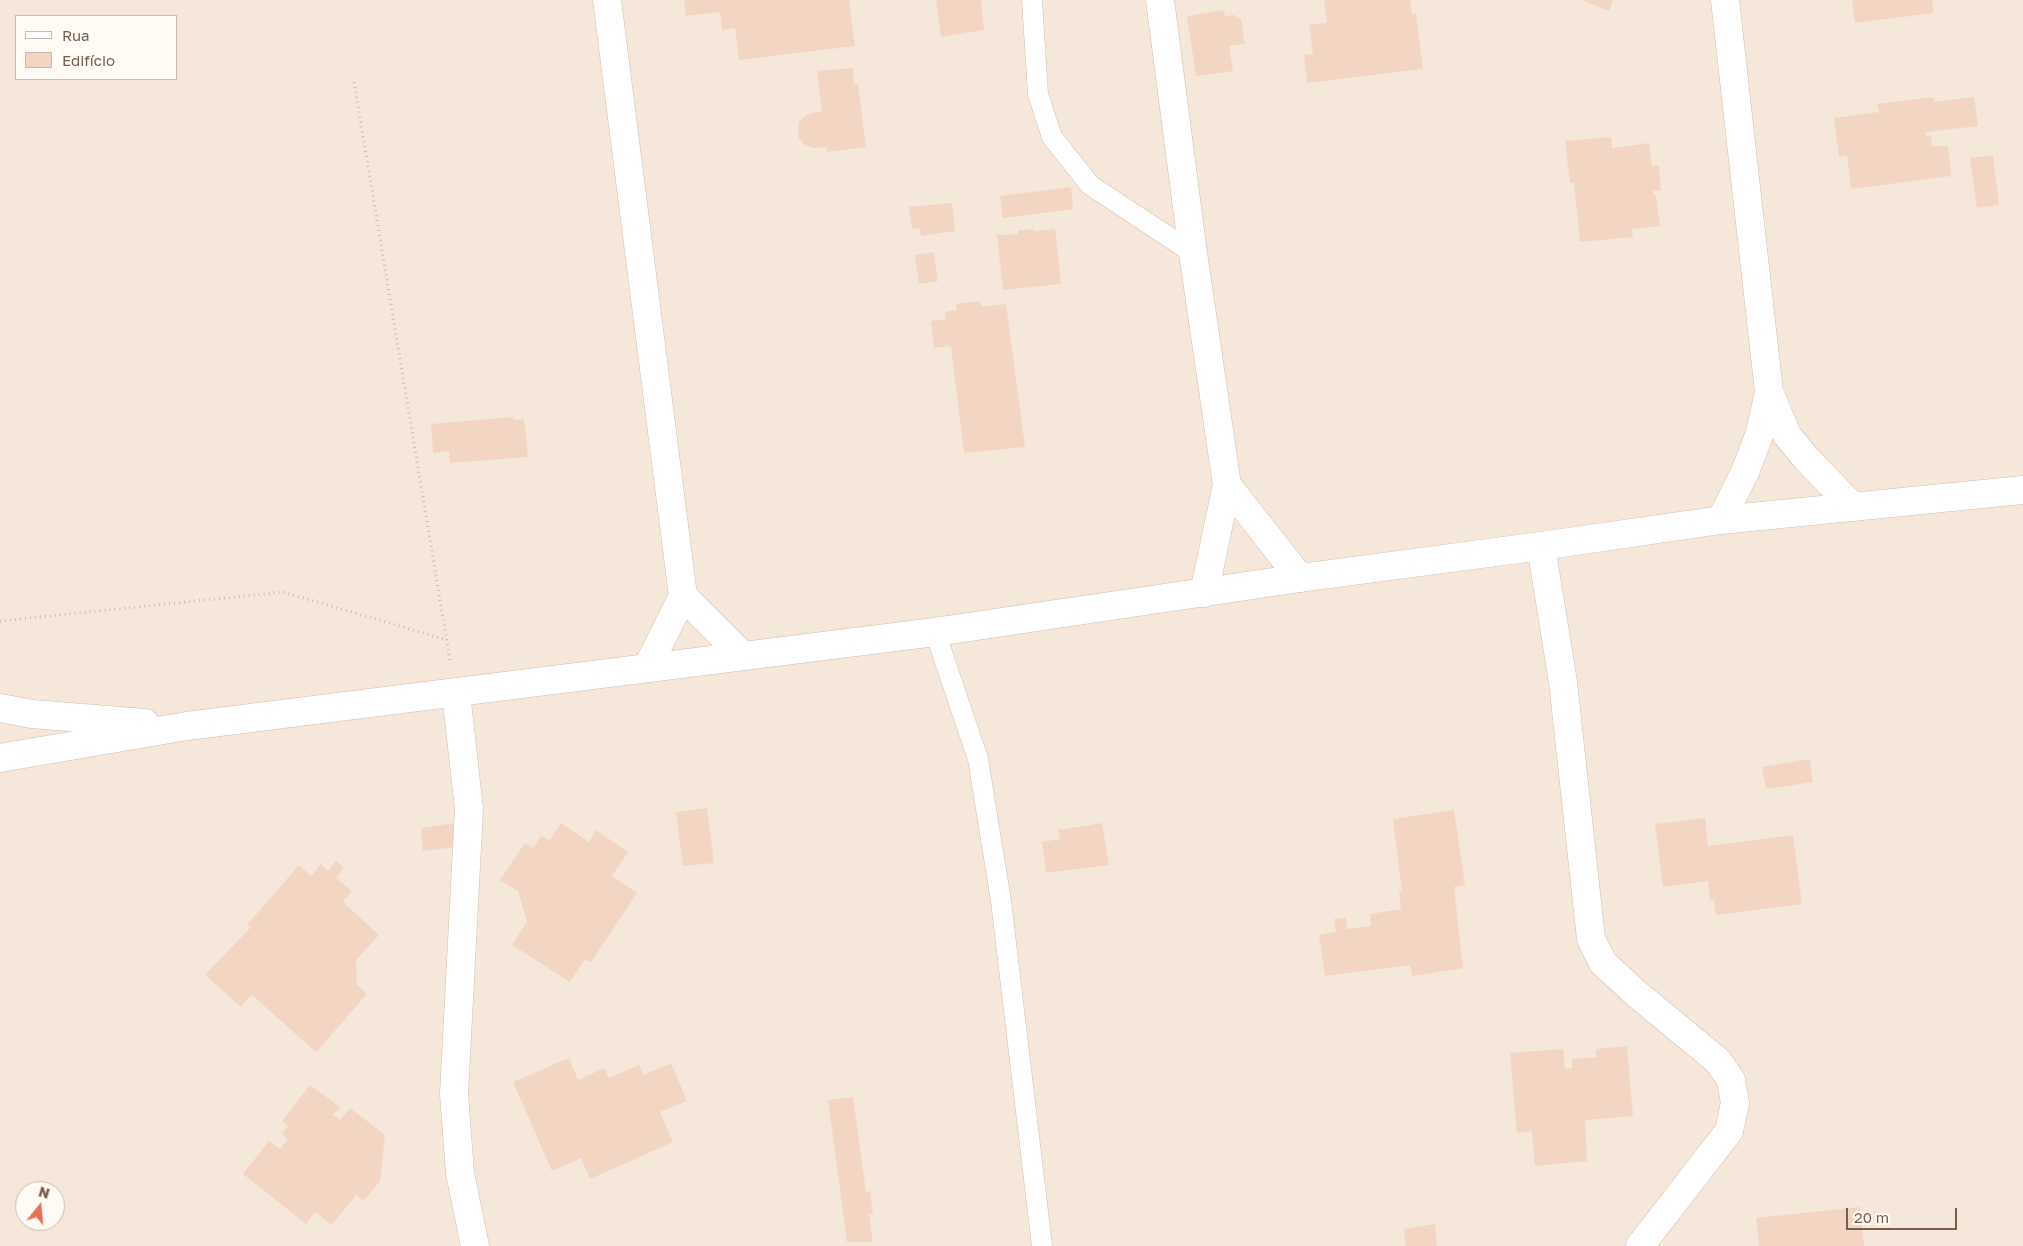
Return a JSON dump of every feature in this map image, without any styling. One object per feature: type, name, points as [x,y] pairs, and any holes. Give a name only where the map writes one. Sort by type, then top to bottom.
[{"type":"street","points":[[607,0],[683,596],[647,668]]},
{"type":"street","points":[[1160,0],[1193,253],[1227,485],[1204,593]]},
{"type":"street","points":[[1725,0],[1769,392],[1787,435],[1805,457],[1853,507]]},
{"type":"street","points":[[1721,520],[1745,472],[1760,433],[1769,392]]},
{"type":"street","points":[[1227,485],[1300,578]]},
{"type":"street","points":[[0,758],[186,726],[935,632],[1300,578],[1721,520],[2023,490]]},
{"type":"street","points":[[1542,546],[1563,682],[1591,939],[1603,963],[1638,995],[1718,1061],[1731,1080],[1735,1103],[1729,1131],[1640,1246]]},
{"type":"street","points":[[683,596],[743,656]]},
{"type":"street","points":[[456,692],[469,809],[454,1094],[460,1174],[475,1246]]},
{"type":"street","points":[[0,708],[32,714],[186,726]]},
{"type":"lane","points":[[1032,0],[1038,94],[1052,137],[1090,185],[1193,253]]},
{"type":"lane","points":[[935,632],[978,759],[1001,901],[1042,1246]]},
{"type":"path","points":[[354,82],[456,692]]},
{"type":"path","points":[[0,621],[284,592],[447,640]]},
{"type":"shaded area","points":[[0,0],[2023,0],[2023,1246],[0,1246]]},
{"type":"building","points":[[684,0],[849,0],[855,46],[739,60],[735,28],[722,30],[720,12],[686,16]]},
{"type":"building","points":[[936,0],[981,0],[984,30],[941,37]]},
{"type":"building","points":[[1324,0],[1410,0],[1412,14],[1416,14],[1423,69],[1307,83],[1304,55],[1313,54],[1309,25],[1327,23]]},
{"type":"building","points":[[1581,0],[1613,0],[1609,11]]},
{"type":"building","points":[[1852,0],[1932,0],[1934,13],[1855,23]]},
{"type":"building","points":[[1224,10],[1225,16],[1234,15],[1241,19],[1245,44],[1229,46],[1233,71],[1196,76],[1187,16]]},
{"type":"building","points":[[853,68],[854,84],[858,84],[866,147],[827,152],[826,147],[813,148],[804,144],[798,137],[799,122],[808,114],[822,111],[817,71]]},
{"type":"building","points":[[1933,97],[1934,102],[1974,97],[1978,126],[1925,132],[1926,136],[1931,135],[1932,146],[1948,146],[1951,176],[1851,189],[1847,155],[1839,157],[1834,118],[1879,112],[1877,104]]},
{"type":"building","points":[[1611,137],[1612,148],[1649,143],[1652,166],[1659,165],[1661,190],[1653,191],[1653,195],[1656,195],[1660,226],[1632,229],[1633,237],[1580,242],[1574,183],[1570,183],[1565,141]]},
{"type":"building","points":[[1993,155],[1999,205],[1977,208],[1970,158]]},
{"type":"building","points":[[1071,187],[1073,209],[1003,218],[1000,196]]},
{"type":"building","points":[[952,203],[955,231],[921,236],[920,228],[912,229],[909,207]]},
{"type":"building","points":[[1034,229],[1034,231],[1055,229],[1061,284],[1003,290],[997,235],[1018,234],[1018,230]]},
{"type":"building","points":[[934,252],[938,281],[919,284],[915,255]]},
{"type":"building","points":[[980,301],[982,307],[1006,304],[1025,447],[964,453],[951,346],[934,348],[931,321],[946,319],[945,312],[957,310],[956,304]]},
{"type":"building","points":[[513,417],[514,420],[524,419],[528,457],[450,463],[449,451],[433,453],[431,424]]},
{"type":"building","points":[[1810,759],[1813,782],[1766,789],[1762,767]]},
{"type":"building","points":[[707,808],[714,863],[683,866],[676,812]]},
{"type":"building","points":[[1454,810],[1465,885],[1454,887],[1463,968],[1412,976],[1410,965],[1325,976],[1319,935],[1336,932],[1334,919],[1346,918],[1347,929],[1371,926],[1370,914],[1401,909],[1399,891],[1402,891],[1393,819]]},
{"type":"building","points":[[1705,818],[1708,846],[1793,835],[1802,904],[1716,915],[1714,899],[1710,900],[1708,881],[1663,887],[1655,824]]},
{"type":"building","points":[[453,823],[456,847],[423,851],[421,828]]},
{"type":"building","points":[[561,823],[589,842],[596,830],[628,852],[612,876],[637,893],[591,962],[585,959],[570,982],[512,945],[527,922],[518,891],[500,880],[525,843],[533,848],[541,836],[550,840]]},
{"type":"building","points":[[1102,823],[1109,865],[1046,873],[1042,842],[1060,839],[1058,830]]},
{"type":"building","points":[[336,861],[344,868],[336,878],[352,891],[343,902],[379,935],[356,960],[357,985],[367,994],[318,1050],[315,1051],[253,996],[250,996],[241,1007],[205,975],[251,927],[247,925],[299,865],[311,876],[321,864],[328,871]]},
{"type":"building","points":[[1627,1046],[1633,1116],[1585,1120],[1587,1161],[1535,1166],[1532,1131],[1517,1133],[1510,1053],[1563,1049],[1565,1069],[1572,1068],[1572,1059],[1596,1057],[1596,1049]]},
{"type":"building","points":[[569,1058],[578,1080],[604,1068],[609,1078],[639,1065],[644,1075],[671,1063],[687,1101],[660,1112],[673,1142],[590,1179],[581,1158],[552,1171],[513,1082]]},
{"type":"building","points":[[310,1085],[340,1107],[333,1115],[340,1120],[350,1108],[385,1135],[380,1181],[364,1201],[356,1195],[332,1225],[315,1212],[306,1224],[243,1174],[269,1141],[280,1149],[288,1139],[282,1134],[288,1126],[282,1121]]},
{"type":"building","points":[[853,1097],[866,1192],[870,1191],[873,1214],[869,1214],[873,1242],[847,1242],[828,1100]]},
{"type":"building","points":[[1860,1207],[1864,1246],[1759,1246],[1756,1218]]},
{"type":"building","points":[[1435,1224],[1437,1246],[1406,1246],[1404,1229]]}]
